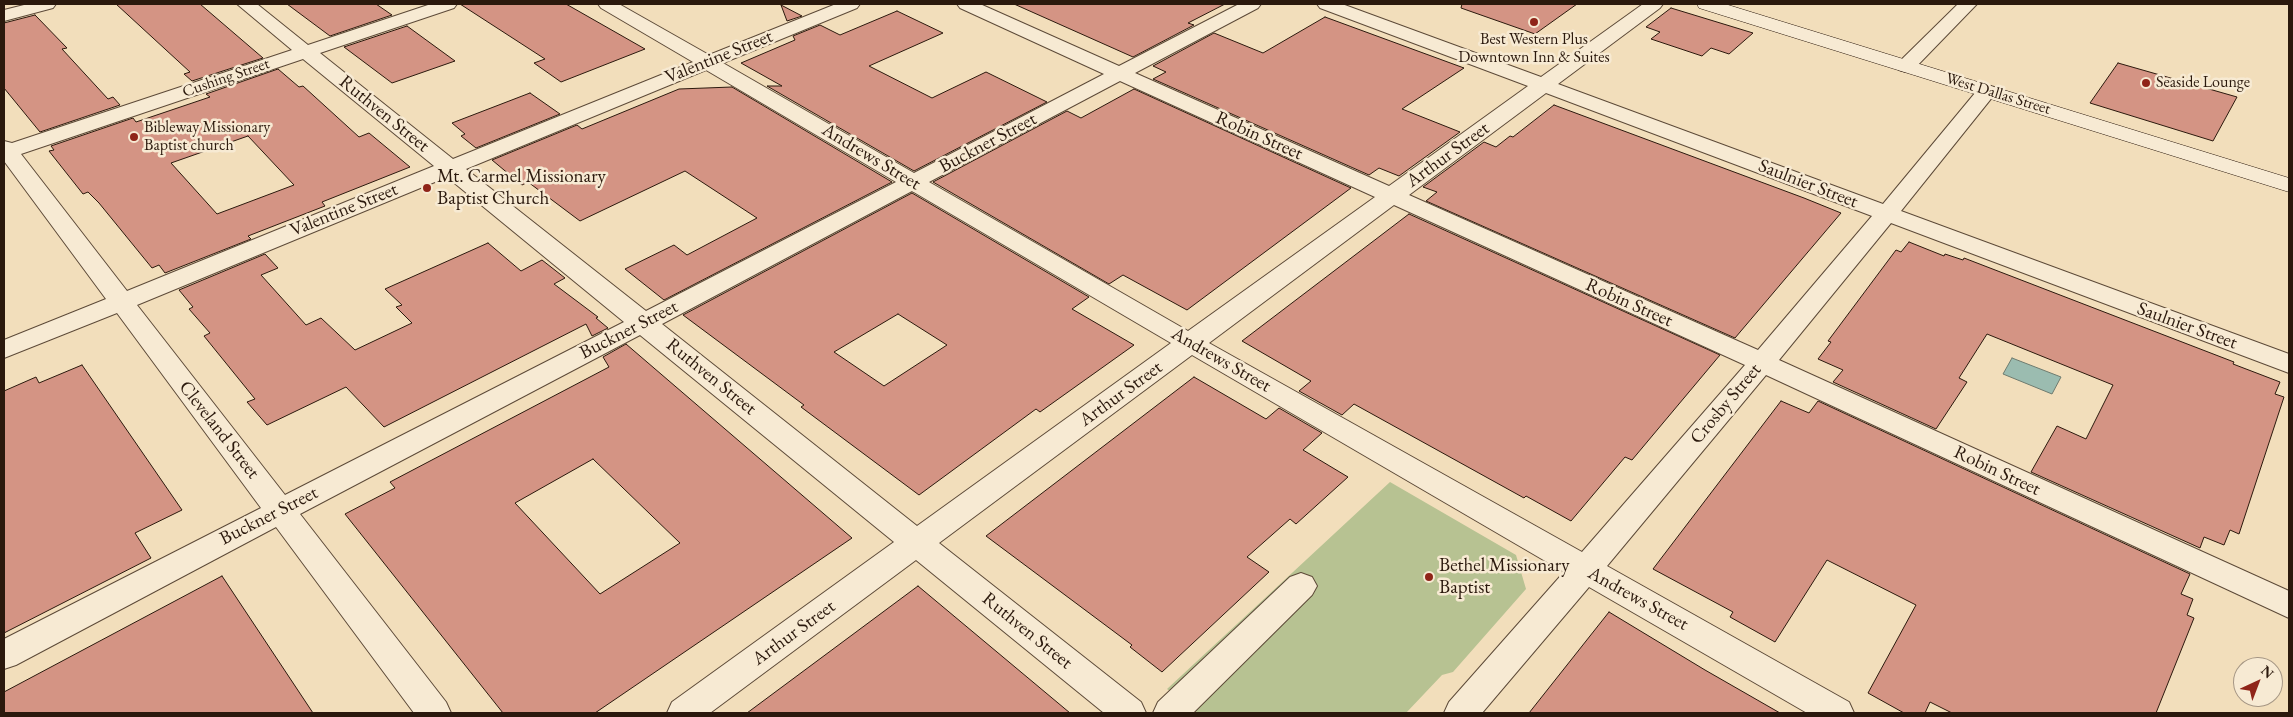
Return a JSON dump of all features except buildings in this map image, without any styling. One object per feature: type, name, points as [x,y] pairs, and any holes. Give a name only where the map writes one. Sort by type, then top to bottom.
[{"type":"main road","name":"West Dallas Street","points":[[1706,4],[2286,183]]},
{"type":"street","points":[[4,16],[47,4]]},
{"type":"street","name":"Ruthven Street","points":[[246,4],[1129,713]]},
{"type":"street","name":"Cushing Street","points":[[5,150],[448,4]]},
{"type":"street","name":"Andrews Street","points":[[607,4],[1190,343],[1837,713]]},
{"type":"street","name":"Valentine Street","points":[[4,350],[851,4]]},
{"type":"street","name":"Robin Street","points":[[966,4],[1761,362],[2289,605]]},
{"type":"street","name":"Buckner Street","points":[[4,655],[280,510],[644,323],[1252,4]]},
{"type":"street","name":"Saulnier Street","points":[[1326,4],[2289,364]]},
{"type":"street","name":"Arthur Street","points":[[684,713],[1654,4]]},
{"type":"street","points":[[1906,66],[1968,4]]},
{"type":"street","name":"Crosby Street","points":[[1461,713],[1887,214],[1987,91]]},
{"type":"street","name":"Cleveland Street","points":[[5,150],[434,713]]},
{"type":"street","points":[[1170,713],[1301,586]]},
{"type":"green space","points":[[1390,482],[1516,555],[1526,589],[1453,672],[1442,675],[1406,713],[1198,713],[1167,689]]},
{"type":"water","points":[[2012,358],[2061,377],[2052,394],[2003,374]]},
{"type":"place","name":"Best Western Plus Downtown Inn & Suites","points":[[1534,22]]},
{"type":"place","name":"Seaside Lounge","points":[[2146,83]]},
{"type":"place","name":"Bibleway Missionary Baptist church","points":[[134,137]]},
{"type":"place","name":"Mt. Carmel Missionary Baptist Church","points":[[427,188]]},
{"type":"place","name":"Bethel Missionary Baptist","points":[[1429,577]]}]
